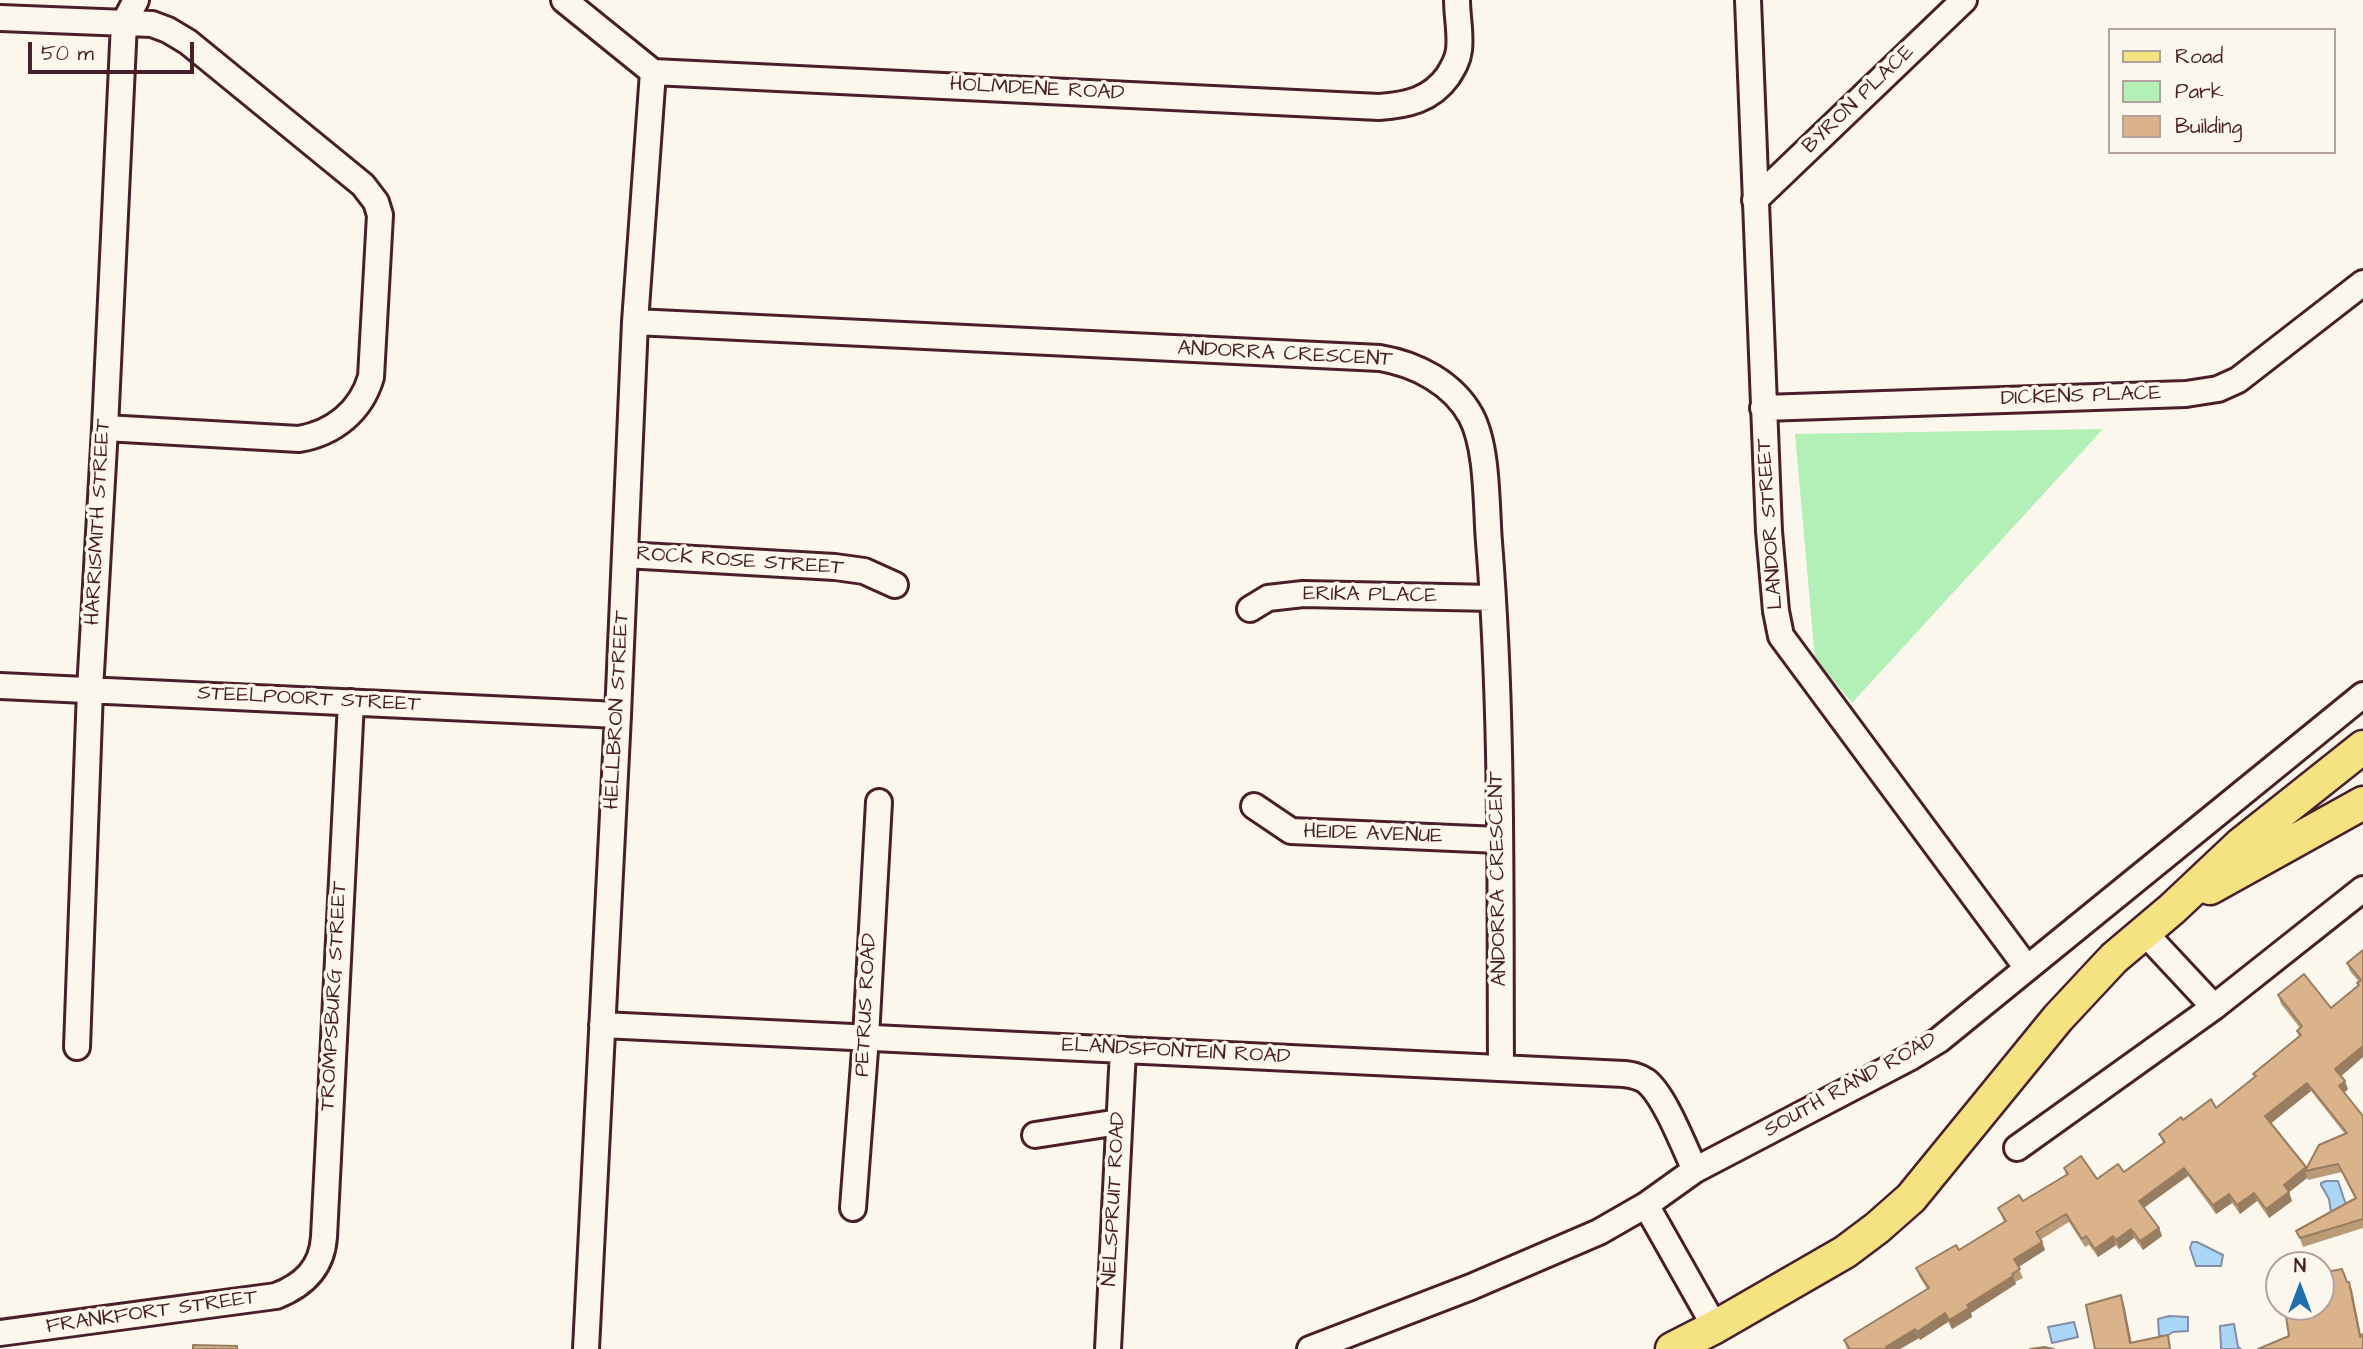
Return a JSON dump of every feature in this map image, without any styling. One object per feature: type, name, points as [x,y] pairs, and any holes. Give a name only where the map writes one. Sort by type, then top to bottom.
[{"type":"main road","points":[[1672,1349],[1845,1252],[1911,1198],[2058,1018],[2114,958],[2241,844],[2363,747]]},
{"type":"main road","points":[[2172,908],[2363,803]]},
{"type":"street","name":"HARRISMITH STREET","points":[[76,1047],[90,690],[124,23],[136,0]]},
{"type":"street","points":[[564,0],[653,72]]},
{"type":"street","name":"HOLMDENE ROAD","points":[[653,72],[1392,106],[1418,101],[1432,93],[1454,66],[1459,50],[1457,0]]},
{"type":"street","name":"LANDOR STREET","points":[[1748,0],[1770,545],[1781,636],[2026,968]]},
{"type":"street","name":"BYRON PLACE","points":[[1755,200],[1964,0]]},
{"type":"street","points":[[0,18],[152,24],[168,30],[188,43],[363,185],[376,202],[380,215],[371,377],[366,393],[341,424],[313,437],[299,439],[105,428]]},
{"type":"street","name":"HELLBRON STREET","points":[[586,1349],[635,322],[653,72]]},
{"type":"street","name":"DICKENS PLACE","points":[[1763,408],[2186,394],[2218,389],[2238,380],[2363,283]]},
{"type":"street","name":"ANDORRA CRESCENT","points":[[635,322],[1380,358],[1401,361],[1432,376],[1454,394],[1471,416],[1481,447],[1493,598],[1501,1068]]},
{"type":"street","name":"ROCK ROSE STREET","points":[[625,555],[835,566],[864,571],[895,585]]},
{"type":"street","name":"ERIKA PLACE","points":[[1250,610],[1268,598],[1303,594],[1493,598]]},
{"type":"street","name":"STEELPOORT STREET","points":[[0,686],[618,715]]},
{"type":"street","name":"SOUTH RAND ROAD","points":[[1310,1349],[1554,1253],[1599,1232],[1646,1205],[1695,1170],[1939,1040],[2363,695]]},
{"type":"street","name":"TROMPSBURG STREET","points":[[302,1283],[314,1268],[323,1247],[351,702]]},
{"type":"street","name":"PETRUS ROAD","points":[[853,1208],[879,802]]},
{"type":"street","name":"HEIDE AVENUE","points":[[1254,806],[1291,831],[1499,840]]},
{"type":"street","points":[[2017,1148],[2214,1007],[2363,889]]},
{"type":"street","points":[[2144,932],[2214,1007]]},
{"type":"street","name":"ELANDSFONTEIN ROAD","points":[[603,1025],[1611,1072],[1636,1076],[1656,1092],[1695,1170]]},
{"type":"street","name":"NELSPRUIT ROAD","points":[[1108,1349],[1123,1049]]},
{"type":"street","points":[[1035,1135],[1119,1122]]},
{"type":"street","points":[[1646,1205],[1715,1327]]},
{"type":"street","name":"FRANKFORT STREET","points":[[0,1333],[254,1300],[276,1296],[302,1283]]},
{"type":"green space","points":[[2103,429],[1852,703],[1815,659],[1795,434]]},
{"type":"water","points":[[2326,1181],[2338,1181],[2346,1205],[2331,1212],[2329,1199],[2321,1185]]},
{"type":"water","points":[[2192,1242],[2223,1255],[2221,1266],[2196,1266],[2190,1248]]},
{"type":"water","points":[[2169,1316],[2188,1317],[2188,1331],[2173,1332],[2165,1337],[2159,1335],[2158,1319]]},
{"type":"water","points":[[2074,1322],[2078,1337],[2052,1343],[2048,1327]]},
{"type":"water","points":[[2234,1324],[2238,1347],[2241,1349],[2221,1349],[2220,1326]]},
{"type":"building","points":[[2363,950],[2363,1046],[2335,1069],[2345,1081],[2339,1086],[2363,1116],[2363,1219],[2300,1238],[2296,1231],[2356,1198],[2338,1164],[2305,1171],[2319,1145],[2347,1133],[2307,1083],[2265,1116],[2306,1167],[2284,1185],[2289,1192],[2266,1209],[2254,1193],[2237,1205],[2229,1194],[2213,1205],[2184,1168],[2139,1201],[2159,1228],[2140,1241],[2131,1229],[2116,1240],[2113,1236],[2095,1249],[2086,1236],[2082,1239],[2066,1214],[2036,1232],[2042,1242],[2014,1259],[2020,1269],[1967,1305],[1969,1308],[1949,1320],[1945,1313],[1917,1332],[1915,1329],[1886,1347],[1887,1349],[1850,1349],[1844,1340],[1929,1288],[1916,1268],[1956,1245],[1959,1250],[2006,1221],[1998,1208],[2019,1195],[2023,1201],[2068,1174],[2064,1168],[2081,1156],[2097,1179],[2118,1164],[2124,1172],[2165,1142],[2159,1134],[2181,1117],[2183,1120],[2211,1099],[2216,1108],[2301,1035],[2297,1031],[2302,1026],[2278,995],[2304,974],[2331,1008],[2359,985],[2357,983],[2361,980],[2347,963]]},
{"type":"building","points":[[2342,1269],[2349,1282],[2360,1337],[2363,1334],[2363,1349],[2258,1349],[2289,1336],[2287,1321],[2335,1321],[2335,1270]]},
{"type":"building","points":[[2121,1295],[2130,1343],[2168,1335],[2170,1349],[2095,1349],[2086,1305]]},
{"type":"building","points":[[193,1345],[237,1346],[237,1349],[193,1349]]}]
